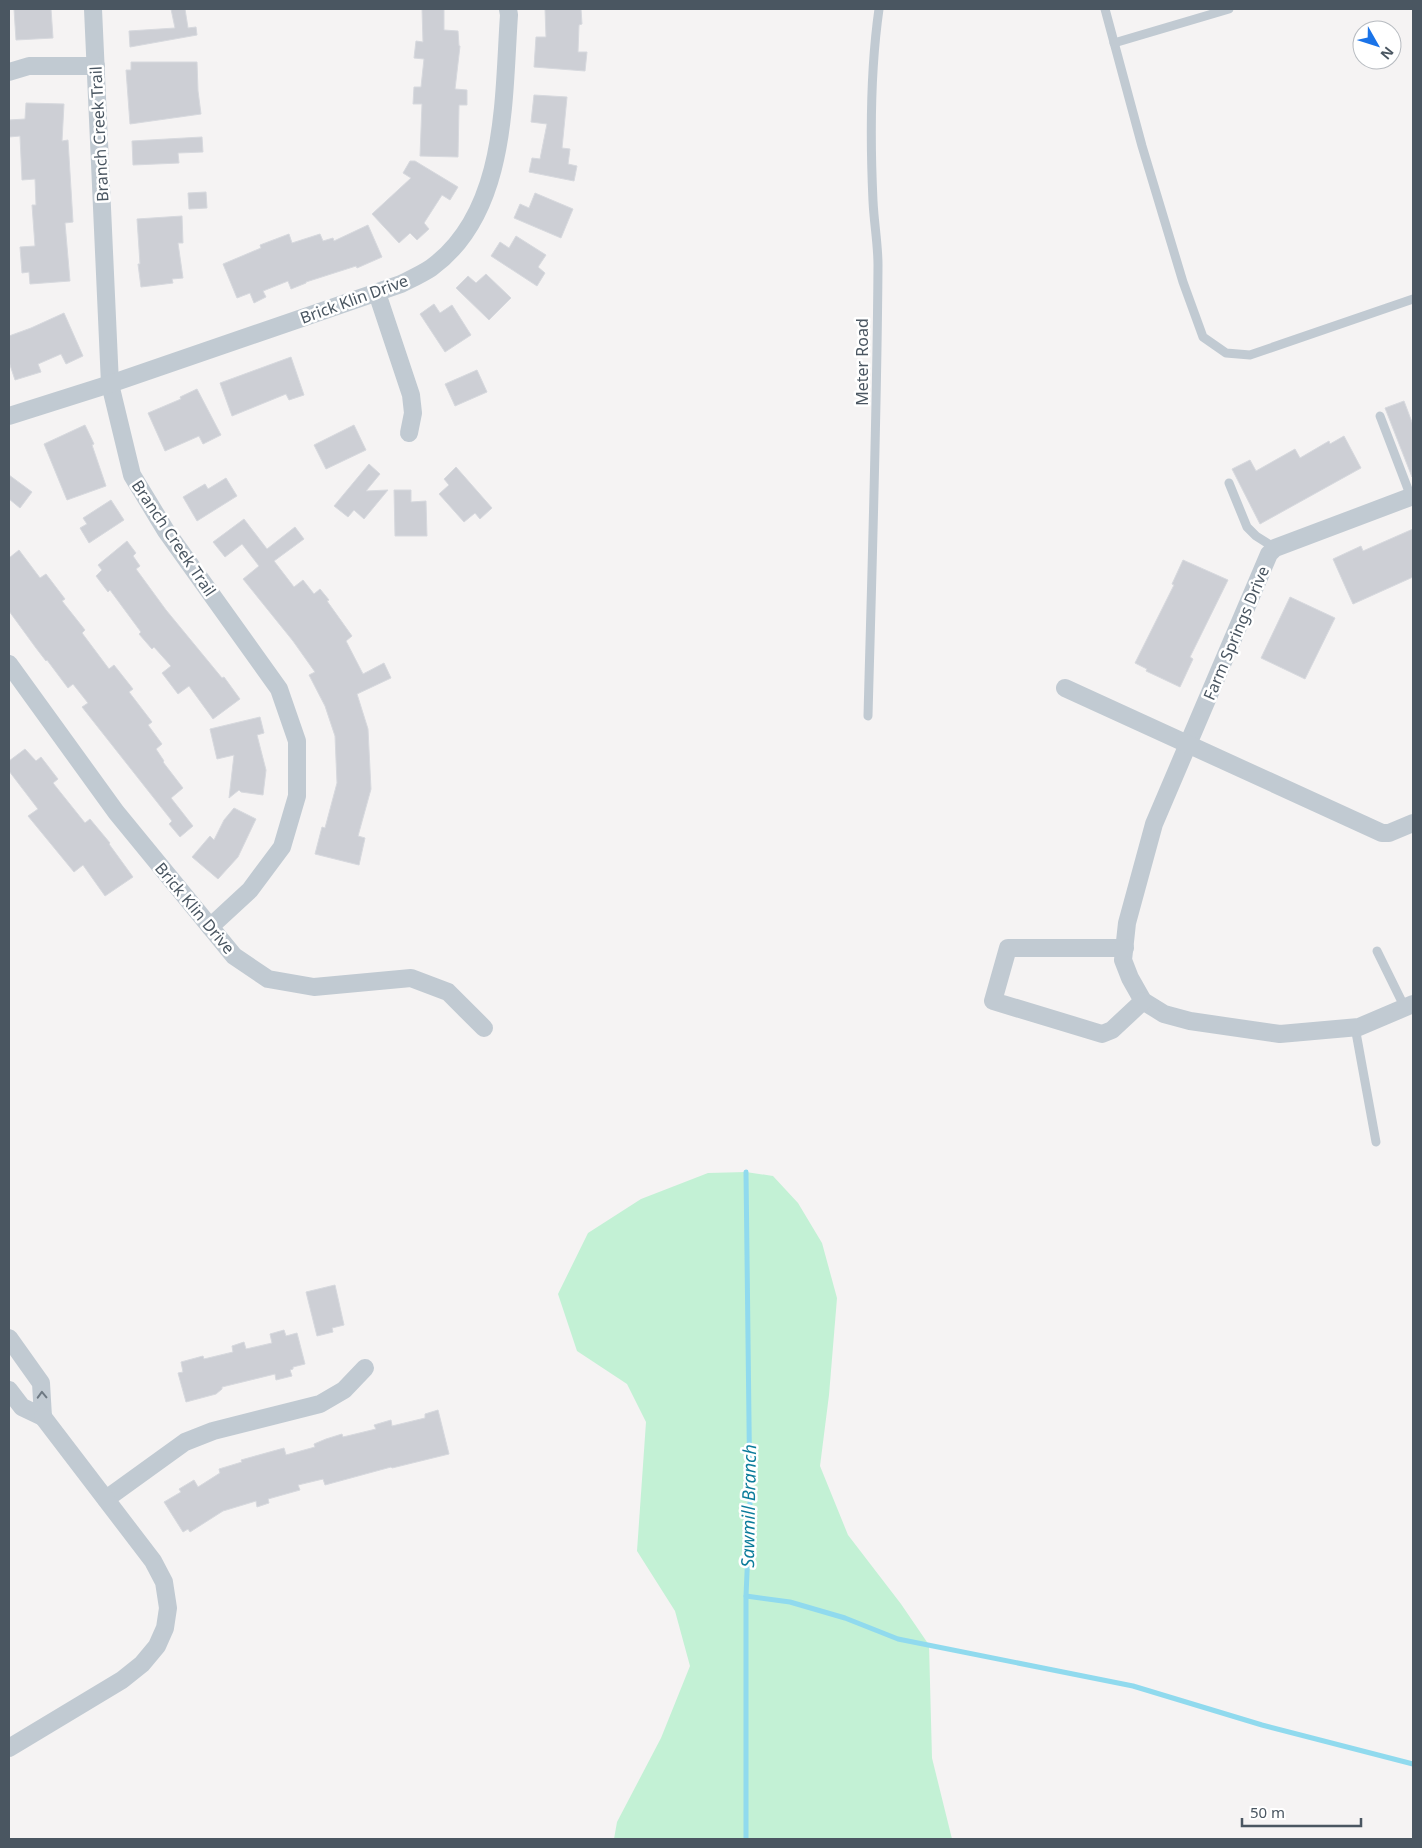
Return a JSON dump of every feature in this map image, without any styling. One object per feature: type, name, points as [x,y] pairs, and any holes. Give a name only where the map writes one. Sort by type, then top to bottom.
[{"type":"street","name":"Branch Creek Trail","points":[[93,9],[110,384],[132,475],[166,531],[279,689],[296,741],[298,796],[282,847],[250,890],[210,927]]},
{"type":"street","name":"Brick Klin Drive","points":[[9,416],[110,384],[401,284],[431,268],[455,246],[474,219],[488,189],[502,119],[508,9]]},
{"type":"street","points":[[9,72],[29,66],[96,66]]},
{"type":"street","points":[[377,292],[412,395],[413,412],[409,433]]},
{"type":"street","name":"Farm Springs Drive","points":[[1409,1006],[1355,1027],[1280,1034],[1182,1019],[1164,1014],[1143,1001],[1130,978],[1123,960],[1127,923],[1154,824],[1269,554],[1275,548],[1412,496]]},
{"type":"street","name":"Brick Klin Drive","points":[[9,664],[116,812],[234,956],[268,979],[314,988],[411,978],[448,992],[484,1028]]},
{"type":"street","points":[[1065,688],[1382,833],[1389,833],[1413,823]]},
{"type":"street","points":[[1124,948],[1008,948],[993,1001],[1102,1034],[1112,1030],[1143,1001]]},
{"type":"street","points":[[9,1338],[41,1383],[43,1417]]},
{"type":"street","points":[[106,1499],[185,1442],[213,1430],[320,1404],[344,1390],[366,1368]]},
{"type":"street","points":[[9,1390],[22,1407],[43,1417],[153,1561],[164,1582],[168,1608],[165,1628],[157,1646],[142,1664],[122,1680],[9,1748]]},
{"type":"lane","name":"Meter Road","points":[[868,716],[877,402],[878,262],[873,212],[871,113],[879,9]]},
{"type":"lane","points":[[1105,9],[1142,146],[1182,282],[1203,337],[1226,353],[1250,355],[1413,299]]},
{"type":"lane","points":[[1114,43],[1229,9]]},
{"type":"lane","points":[[1380,416],[1412,496]]},
{"type":"lane","points":[[1229,483],[1247,527],[1256,536],[1275,548]]},
{"type":"lane","points":[[1377,951],[1409,1006]]},
{"type":"lane","points":[[1355,1027],[1376,1142]]},
{"type":"green space","points":[[746,1172],[773,1176],[798,1203],[822,1243],[837,1298],[829,1395],[820,1466],[848,1535],[901,1604],[929,1645],[932,1758],[952,1839],[614,1839],[617,1822],[661,1738],[690,1666],[675,1611],[637,1551],[646,1422],[627,1384],[577,1351],[558,1294],[588,1233],[641,1199],[708,1173]]},
{"type":"building","points":[[14,9],[51,9],[53,38],[16,40]]},
{"type":"building","points":[[171,9],[185,9],[188,28],[196,27],[197,35],[130,47],[129,31],[175,28]]},
{"type":"building","points":[[422,9],[444,9],[444,30],[458,31],[460,46],[455,89],[467,90],[467,105],[459,105],[458,157],[420,156],[422,104],[413,104],[414,87],[421,87],[424,59],[414,58],[416,41],[423,42]]},
{"type":"building","points":[[545,9],[581,9],[582,24],[579,25],[578,52],[587,52],[585,71],[534,67],[536,37],[546,37]]},
{"type":"building","points":[[131,62],[197,62],[201,114],[130,124],[126,70],[131,70]]},
{"type":"building","points":[[534,95],[567,97],[562,148],[570,149],[568,164],[577,166],[574,181],[529,172],[532,158],[540,159],[547,124],[531,122]]},
{"type":"building","points":[[26,103],[64,104],[62,141],[68,140],[73,222],[65,223],[70,281],[30,284],[29,272],[22,273],[20,247],[35,246],[32,205],[36,205],[35,179],[22,180],[20,136],[9,137],[9,120],[25,119]]},
{"type":"building","points":[[202,137],[203,152],[178,153],[179,163],[133,165],[132,141]]},
{"type":"building","points":[[410,161],[415,161],[458,187],[450,200],[442,195],[424,223],[429,229],[417,240],[410,233],[399,243],[372,214],[411,178],[403,173]]},
{"type":"building","points":[[206,192],[207,208],[189,209],[188,193]]},
{"type":"building","points":[[535,193],[573,209],[561,238],[514,218],[520,204],[529,208]]},
{"type":"building","points":[[182,216],[183,243],[178,243],[183,278],[172,279],[173,283],[141,287],[138,264],[140,264],[137,219]]},
{"type":"building","points":[[368,225],[382,257],[357,268],[356,266],[306,282],[291,289],[288,281],[263,291],[266,297],[254,303],[250,293],[237,298],[223,264],[261,248],[260,245],[289,234],[292,243],[320,234],[323,241],[333,238],[334,241]]},
{"type":"building","points":[[516,236],[546,255],[538,267],[545,273],[537,286],[491,256],[500,242],[509,248]]},
{"type":"building","points":[[486,274],[511,298],[489,320],[456,288],[468,276],[476,283]]},
{"type":"building","points":[[434,304],[440,313],[452,305],[471,335],[445,352],[420,314]]},
{"type":"building","points":[[64,313],[83,356],[66,364],[61,354],[38,364],[41,372],[15,380],[9,362],[9,336]]},
{"type":"building","points":[[291,357],[304,395],[289,400],[286,394],[232,416],[220,383]]},
{"type":"building","points":[[477,370],[487,392],[455,406],[445,384]]},
{"type":"building","points":[[197,389],[221,435],[203,444],[199,436],[165,451],[148,413],[181,399],[180,397]]},
{"type":"building","points":[[1404,401],[1413,425],[1412,477],[1385,408]]},
{"type":"building","points":[[85,425],[94,444],[92,445],[106,486],[67,500],[44,444]]},
{"type":"building","points":[[354,425],[366,450],[326,469],[314,445]]},
{"type":"building","points":[[1344,436],[1361,468],[1260,524],[1232,469],[1250,460],[1256,471],[1295,449],[1300,458],[1329,441],[1330,444]]},
{"type":"building","points":[[369,464],[380,474],[366,491],[388,490],[364,519],[354,510],[348,517],[334,506]]},
{"type":"building","points":[[456,467],[492,508],[480,519],[475,513],[464,522],[439,494],[449,485],[444,479]]},
{"type":"building","points":[[9,475],[32,492],[20,508],[9,499]]},
{"type":"building","points":[[226,478],[237,496],[197,521],[183,497],[205,484],[208,489]]},
{"type":"building","points":[[394,490],[411,490],[411,502],[426,501],[427,536],[395,536]]},
{"type":"building","points":[[111,500],[124,520],[89,543],[80,528],[87,524],[83,518]]},
{"type":"building","points":[[244,519],[267,549],[295,527],[304,539],[274,561],[294,587],[303,580],[314,594],[320,589],[329,600],[327,601],[352,636],[346,641],[363,674],[384,663],[391,678],[357,694],[368,729],[371,789],[358,836],[365,838],[359,865],[315,854],[322,827],[325,828],[337,783],[335,736],[325,706],[309,675],[315,672],[293,641],[243,579],[259,566],[242,544],[225,557],[213,542]]},
{"type":"building","points":[[1413,529],[1413,577],[1353,604],[1333,559],[1361,546],[1363,551]]},
{"type":"building","points":[[127,541],[136,553],[133,556],[140,566],[136,569],[166,610],[222,678],[224,677],[240,699],[213,719],[189,686],[178,694],[162,673],[171,666],[139,634],[141,632],[110,590],[108,592],[96,576],[102,570],[98,565]]},
{"type":"building","points":[[19,550],[40,578],[46,574],[65,599],[62,601],[85,630],[82,633],[109,669],[114,665],[133,689],[129,692],[152,722],[148,725],[162,744],[156,749],[163,762],[183,788],[171,798],[193,826],[180,837],[169,824],[172,821],[82,707],[88,703],[73,684],[68,688],[9,611],[9,558]]},
{"type":"building","points":[[1183,560],[1228,580],[1190,657],[1193,659],[1180,687],[1146,671],[1147,669],[1135,663],[1174,585],[1172,584]]},
{"type":"building","points":[[1290,597],[1335,618],[1305,679],[1261,658]]},
{"type":"building","points":[[260,717],[264,733],[257,735],[266,770],[263,795],[241,792],[239,790],[229,798],[234,755],[217,759],[210,729]]},
{"type":"building","points":[[25,749],[36,761],[41,757],[58,779],[53,783],[85,823],[90,819],[110,843],[133,877],[105,896],[83,865],[74,872],[28,816],[38,809],[9,771],[9,761]]},
{"type":"building","points":[[234,808],[256,819],[238,857],[218,879],[192,857],[210,836],[214,840],[224,820]]},
{"type":"building","points":[[335,1285],[344,1325],[332,1328],[333,1332],[317,1336],[306,1292]]},
{"type":"building","points":[[284,1330],[286,1336],[297,1333],[305,1364],[293,1367],[290,1370],[292,1376],[276,1380],[275,1374],[222,1387],[216,1394],[186,1402],[178,1373],[183,1372],[181,1362],[203,1356],[204,1359],[233,1352],[232,1346],[244,1342],[246,1349],[272,1343],[270,1334]]},
{"type":"building","points":[[438,1410],[449,1454],[325,1485],[323,1479],[298,1485],[300,1490],[268,1499],[269,1503],[257,1507],[256,1501],[223,1511],[190,1532],[188,1529],[183,1532],[164,1502],[181,1492],[179,1489],[194,1480],[198,1487],[220,1473],[219,1469],[242,1462],[241,1460],[284,1448],[286,1455],[315,1447],[314,1444],[342,1434],[343,1437],[376,1429],[374,1425],[391,1420],[392,1426],[425,1418],[425,1414]]},
{"type":"waterway","name":"Sawmill Branch","points":[[746,1172],[750,1504],[746,1596],[746,1839]]},
{"type":"waterway","points":[[746,1596],[790,1602],[845,1618],[898,1639],[1133,1686],[1262,1725],[1413,1764]]}]
